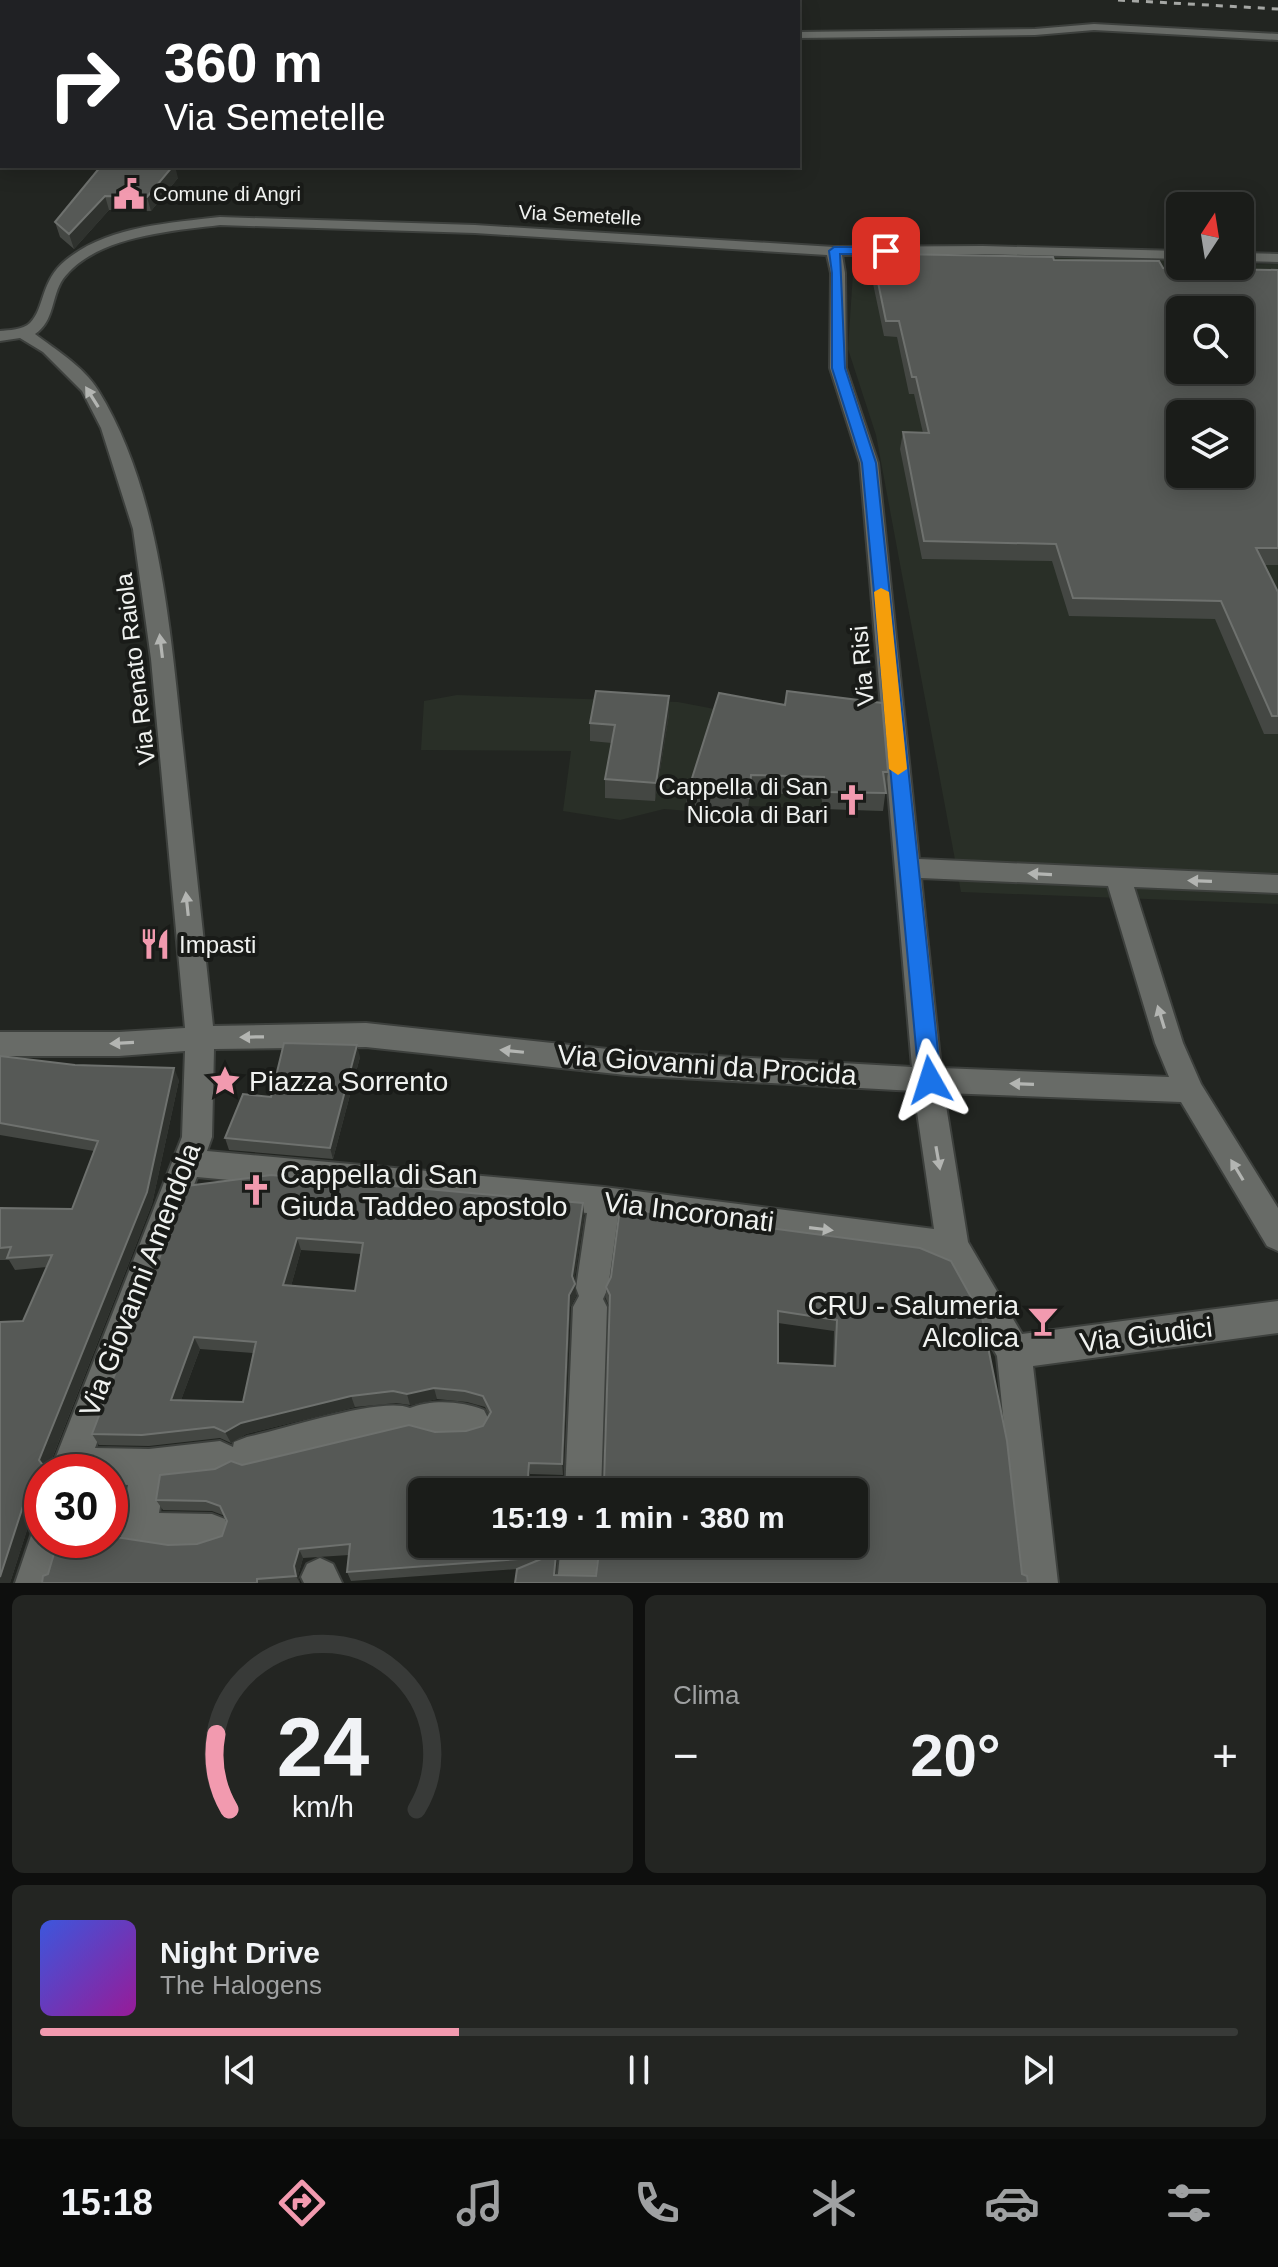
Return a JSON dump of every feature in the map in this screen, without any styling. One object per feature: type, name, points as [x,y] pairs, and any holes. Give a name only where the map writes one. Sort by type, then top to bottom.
[{"type":"street","points":[[800,35],[1114,27],[1278,37]]},
{"type":"street","name":"Via Semetelle","points":[[27,332],[38,325],[55,279],[72,262],[122,237],[193,223],[254,221],[475,229],[834,251],[983,250],[1166,255]]},
{"type":"street","name":"Via Risi","points":[[834,251],[838,273],[838,368],[869,463],[933,1132],[953,1246],[1014,1352]]},
{"type":"street","points":[[1254,257],[1278,258]]},
{"type":"street","points":[[0,336],[27,332]]},
{"type":"street","name":"Via Renato Raiola","points":[[27,332],[28,337],[49,349],[89,389],[110,428],[143,529],[164,673],[200,1038]]},
{"type":"street","points":[[907,868],[1278,884]]},
{"type":"street","points":[[1118,877],[1169,1043],[1189,1090],[1278,1236]]},
{"type":"street","name":"Via Giovanni da Procida","points":[[200,1038],[366,1035],[626,1063],[930,1080],[1189,1090]]},
{"type":"street","points":[[0,1044],[119,1044],[200,1038]]},
{"type":"street","name":"Via Giovanni Amendola","points":[[74,1454],[197,1137],[200,1038]]},
{"type":"street","name":"Via Incoronati","points":[[186,1163],[604,1201],[953,1246]]},
{"type":"street","points":[[584,1478],[591,1297],[604,1201]]},
{"type":"street","name":"Via Giudici","points":[[1014,1352],[1278,1317]]},
{"type":"street","points":[[1014,1352],[1039,1583]]},
{"type":"street","points":[[128,1468],[292,1448],[366,1425],[411,1421],[472,1422]]},
{"type":"street","points":[[149,1467],[137,1531],[212,1532]]},
{"type":"street","points":[[34,1583],[42,1558]]},
{"type":"street","points":[[576,1583],[579,1558]]},
{"type":"shaded area","points":[[997,254],[1166,260],[1166,280],[1254,280],[1254,264],[1278,264],[1278,904],[961,892],[876,435],[848,349],[853,273],[880,260],[997,261]]},
{"type":"shaded area","points":[[457,695],[678,702],[783,722],[880,720],[886,789],[881,790],[883,811],[749,806],[747,816],[664,809],[620,820],[563,811],[571,751],[421,750],[424,701]]},
{"type":"building","points":[[99,168],[171,168],[147,197],[105,196],[69,234],[55,222]]},
{"type":"building","points":[[894,254],[1159,261],[1166,268],[1166,280],[1254,280],[1254,270],[1278,270],[1278,548],[1256,548],[1278,592],[1278,716],[1272,716],[1221,601],[1073,598],[1056,544],[924,541],[903,432],[929,433],[899,321],[886,321],[873,258]]},
{"type":"building","points":[[596,691],[669,696],[656,783],[605,779],[615,725],[590,723]]},
{"type":"building","points":[[787,691],[882,703],[888,772],[883,772],[886,793],[825,792],[824,777],[751,775],[749,798],[687,794],[719,693],[785,705]]},
{"type":"building","points":[[284,1043],[357,1045],[330,1148],[225,1138],[243,1094],[271,1097]]},
{"type":"building","points":[[0,1056],[75,1065],[174,1068],[147,1192],[41,1454],[24,1454],[24,1503],[0,1577],[0,1322],[23,1321],[52,1255],[7,1258],[11,1247],[0,1248],[0,1208],[72,1209],[98,1141],[0,1123]]},
{"type":"building","points":[[271,1175],[583,1203],[572,1276],[575,1284],[569,1295],[562,1464],[529,1463],[528,1478],[408,1478],[408,1558],[533,1558],[347,1572],[350,1544],[299,1549],[294,1566],[296,1576],[257,1579],[257,1583],[42,1583],[53,1558],[128,1558],[128,1539],[168,1545],[197,1544],[222,1536],[227,1521],[220,1506],[206,1501],[156,1500],[160,1475],[215,1469],[231,1461],[242,1465],[409,1425],[435,1432],[466,1431],[483,1426],[491,1412],[483,1396],[434,1388],[407,1394],[393,1391],[351,1396],[241,1423],[225,1432],[214,1427],[142,1435],[92,1434],[187,1186]],"holes":[[[297,1238],[363,1243],[355,1291],[283,1285]],[[194,1337],[256,1342],[243,1402],[171,1400]]]},
{"type":"building","points":[[620,1208],[920,1248],[951,1261],[982,1317],[1007,1441],[1022,1574],[1027,1576],[1028,1583],[515,1583],[517,1569],[544,1558],[556,1558],[554,1575],[596,1576],[598,1558],[868,1558],[868,1478],[604,1478],[610,1295],[606,1287],[611,1277]],"holes":[[[778,1311],[837,1320],[835,1366],[778,1363]]]},
{"type":"railway","points":[[1118,0],[1278,9]]},
{"type":"slow traffic","points":[[881,592],[898,769]]},
{"type":"place","name":"Comune di Angri","points":[[129,194]]},
{"type":"place","name":"Cappella di San Nicola di Bari","points":[[852,800]]},
{"type":"place","name":"Impasti","points":[[155,944]]},
{"type":"place","name":"Piazza Sorrento","points":[[225,1081]]},
{"type":"place","name":"Cappella di San Giuda Taddeo apostolo","points":[[256,1190]]},
{"type":"place","name":"CRU - Salumeria Alcolica","points":[[1043,1321]]},
{"type":"route","points":[[886,251],[834,251],[838,273],[838,368],[869,463],[930,1080]]}]
